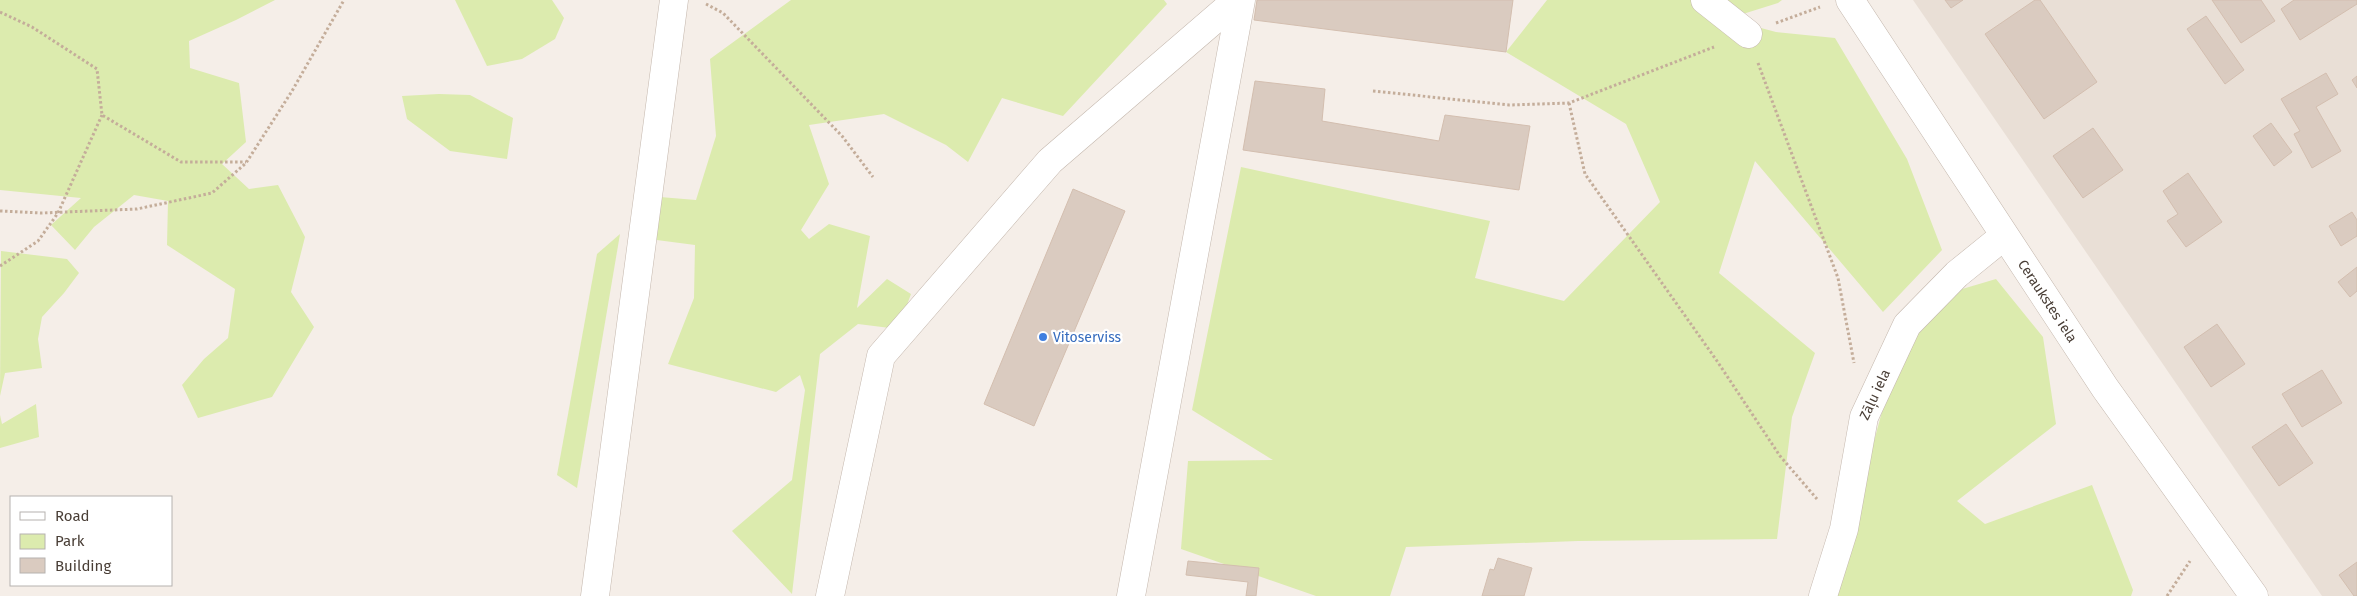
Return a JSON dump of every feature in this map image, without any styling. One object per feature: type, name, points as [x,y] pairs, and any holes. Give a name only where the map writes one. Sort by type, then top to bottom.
[{"type":"street","points":[[595,596],[674,0]]},
{"type":"street","points":[[830,596],[881,356],[1050,161],[1237,0]]},
{"type":"street","points":[[1131,596],[1241,0]]},
{"type":"street","points":[[1705,0],[1748,34]]},
{"type":"street","name":"Ceraukstes iela","points":[[1850,0],[2105,388],[2254,596]]},
{"type":"street","name":"Zāļu iela","points":[[1823,596],[1844,529],[1864,417],[1907,325],[1957,274],[2004,236]]},
{"type":"path","points":[[0,211],[58,212],[137,209],[212,193],[246,162],[292,91],[344,0]]},
{"type":"path","points":[[698,0],[723,13],[842,136],[873,177]]},
{"type":"path","points":[[1373,91],[1509,105],[1570,103],[1821,7]]},
{"type":"path","points":[[0,12],[32,27],[97,69],[102,115],[58,212],[38,241],[0,266]]},
{"type":"path","points":[[1748,34],[1838,278],[1856,371]]},
{"type":"path","points":[[1570,103],[1585,174],[1717,361],[1780,456],[1844,529]]},
{"type":"path","points":[[102,115],[181,162],[246,162]]},
{"type":"path","points":[[2167,596],[2209,534]]},
{"type":"shaded area","points":[[1913,0],[2357,0],[2357,596],[2322,596]]},
{"type":"green space","points":[[0,0],[275,0],[189,41],[190,68],[239,83],[246,142],[222,164],[249,189],[278,185],[305,237],[291,292],[314,327],[272,397],[198,418],[182,385],[204,359],[228,338],[235,289],[167,245],[168,201],[134,195],[94,227],[75,250],[51,225],[81,198],[0,190]]},
{"type":"green space","points":[[455,0],[552,0],[564,18],[555,39],[522,59],[487,66]]},
{"type":"green space","points":[[791,0],[1164,0],[1167,4],[1063,116],[1002,98],[968,162],[946,145],[884,114],[809,125],[829,184],[801,230],[809,239],[829,224],[870,236],[857,308],[887,279],[911,294],[898,329],[858,324],[820,354],[792,594],[732,531],[792,480],[805,390],[800,375],[776,392],[668,364],[694,298],[695,245],[649,239],[660,197],[696,200],[716,136],[710,59]]},
{"type":"green space","points":[[1547,0],[1782,0],[1778,3],[1727,19],[1776,32],[1835,38],[1907,159],[1942,250],[1883,312],[1755,161],[1719,273],[1815,353],[1792,417],[1777,539],[1578,541],[1406,547],[1390,596],[1316,596],[1181,549],[1188,461],[1273,460],[1192,410],[1241,167],[1490,221],[1475,278],[1564,301],[1660,202],[1626,124],[1506,52]]},
{"type":"green space","points":[[470,95],[513,118],[507,159],[450,151],[407,119],[402,96]]},
{"type":"green space","points":[[620,234],[577,488],[557,475],[597,254]]},
{"type":"green space","points":[[1,251],[67,259],[79,273],[42,317],[38,339],[42,368],[5,373],[0,396]]},
{"type":"green space","points":[[1996,279],[2043,337],[2056,424],[1957,501],[1985,524],[2092,485],[2133,590],[2131,596],[1832,596],[1896,360],[1942,295]]},
{"type":"green space","points":[[36,404],[39,437],[0,448],[0,415],[2,424]]},
{"type":"building","points":[[1257,0],[1513,0],[1506,52],[1254,20]]},
{"type":"building","points":[[1945,0],[1963,0],[1951,8]]},
{"type":"building","points":[[2035,0],[2040,0],[2097,82],[2044,119],[1985,34]]},
{"type":"building","points":[[2212,0],[2261,0],[2275,21],[2241,43]]},
{"type":"building","points":[[2294,0],[2357,0],[2357,4],[2300,40],[2281,9]]},
{"type":"building","points":[[2206,16],[2244,70],[2225,84],[2187,29]]},
{"type":"building","points":[[2326,73],[2338,94],[2316,107],[2341,151],[2312,168],[2294,134],[2300,131],[2281,99]]},
{"type":"building","points":[[2357,76],[2357,88],[2352,80]]},
{"type":"building","points":[[1255,81],[1325,89],[1322,121],[1439,141],[1445,115],[1530,126],[1519,190],[1243,150]]},
{"type":"building","points":[[2271,123],[2292,152],[2274,166],[2253,136]]},
{"type":"building","points":[[2093,128],[2123,170],[2083,198],[2053,156]]},
{"type":"building","points":[[2188,173],[2222,222],[2186,247],[2167,221],[2178,214],[2163,191]]},
{"type":"building","points":[[1073,189],[1125,211],[1034,426],[984,404]]},
{"type":"building","points":[[2352,212],[2357,220],[2357,236],[2341,246],[2329,226]]},
{"type":"building","points":[[2357,267],[2357,291],[2350,297],[2338,282]]},
{"type":"building","points":[[2217,324],[2245,364],[2211,387],[2184,347]]},
{"type":"building","points":[[2322,370],[2342,403],[2302,427],[2282,394]]},
{"type":"building","points":[[2286,424],[2313,463],[2279,486],[2252,447]]},
{"type":"building","points":[[1498,558],[1532,568],[1524,596],[1482,596],[1490,569],[1494,570]]},
{"type":"building","points":[[1188,561],[1259,568],[1256,596],[1246,596],[1248,582],[1186,575]]},
{"type":"building","points":[[2357,562],[2357,596],[2354,596],[2339,575]]},
{"type":"place","name":"Vitoserviss","points":[[1043,337]]}]
